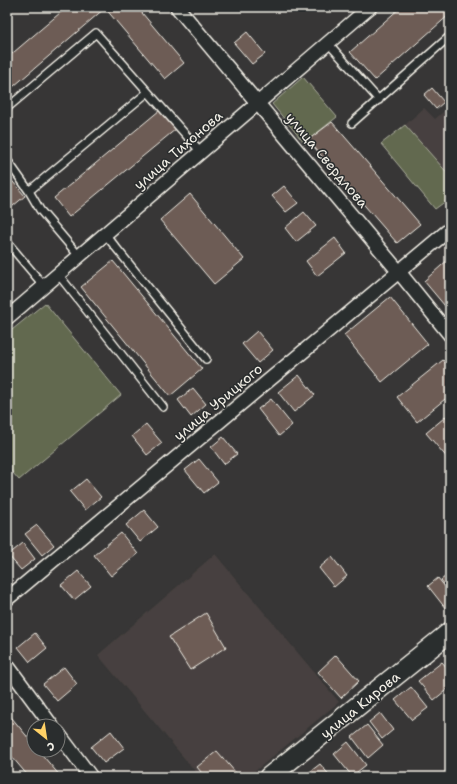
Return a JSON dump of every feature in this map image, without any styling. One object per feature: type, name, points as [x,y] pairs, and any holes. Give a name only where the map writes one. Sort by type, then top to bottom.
[{"type":"street","name":"улица Свердлова","points":[[178,7],[450,335]]},
{"type":"street","name":"улица Тихонова","points":[[7,318],[370,7]]},
{"type":"street","name":"улица Урицкого","points":[[7,599],[450,230]]},
{"type":"street","name":"улица Кирова","points":[[269,777],[450,632]]},
{"type":"street","points":[[7,665],[46,718]]},
{"type":"street","points":[[66,744],[91,777]]},
{"type":"lane","points":[[7,108],[96,33],[201,152]]},
{"type":"lane","points":[[352,123],[450,36]]},
{"type":"lane","points":[[328,42],[379,100]]},
{"type":"lane","points":[[29,190],[148,92]]},
{"type":"lane","points":[[7,160],[29,190],[40,210],[79,256]]},
{"type":"lane","points":[[105,234],[206,359]]},
{"type":"lane","points":[[7,242],[44,286]]},
{"type":"lane","points":[[58,274],[163,407]]},
{"type":"shaded area","points":[[450,106],[450,176],[405,125],[424,108],[435,119]]},
{"type":"shaded area","points":[[215,554],[339,702],[248,777],[200,777],[98,655]]},
{"type":"green space","points":[[303,77],[337,117],[305,144],[272,104]]},
{"type":"green space","points":[[405,125],[450,176],[450,198],[435,209],[381,144]]},
{"type":"green space","points":[[45,303],[121,395],[19,480],[7,466],[7,334]]},
{"type":"building","points":[[67,7],[105,8],[7,92],[7,58]]},
{"type":"building","points":[[137,7],[184,63],[165,79],[105,8]]},
{"type":"building","points":[[401,7],[450,7],[450,14],[375,80],[350,52]]},
{"type":"building","points":[[247,32],[265,54],[252,64],[234,43]]},
{"type":"building","points":[[432,88],[444,102],[436,109],[424,95]]},
{"type":"building","points":[[160,110],[176,129],[69,217],[54,198]]},
{"type":"building","points":[[332,122],[420,224],[397,243],[308,140]]},
{"type":"building","points":[[7,175],[25,196],[7,211]]},
{"type":"building","points":[[284,186],[298,203],[286,212],[272,196]]},
{"type":"building","points":[[190,194],[244,259],[214,284],[160,220]]},
{"type":"building","points":[[304,212],[316,226],[296,242],[285,228]]},
{"type":"building","points":[[335,238],[346,253],[317,276],[306,261]]},
{"type":"building","points":[[450,258],[450,312],[424,281]]},
{"type":"building","points":[[113,261],[202,369],[170,396],[81,287]]},
{"type":"building","points":[[390,297],[428,344],[382,382],[344,335]]},
{"type":"building","points":[[257,331],[273,350],[258,363],[242,344]]},
{"type":"building","points":[[443,360],[450,368],[450,395],[417,422],[397,397]]},
{"type":"building","points":[[299,375],[315,395],[294,412],[278,392]]},
{"type":"building","points":[[193,388],[206,404],[191,417],[178,400]]},
{"type":"building","points":[[271,399],[292,425],[279,436],[258,409]]},
{"type":"building","points":[[450,413],[450,461],[426,433]]},
{"type":"building","points":[[146,424],[162,443],[147,455],[132,436]]},
{"type":"building","points":[[223,437],[237,454],[224,464],[211,447]]},
{"type":"building","points":[[199,459],[218,482],[204,493],[185,470]]},
{"type":"building","points":[[86,479],[101,497],[85,510],[70,492]]},
{"type":"building","points":[[144,510],[158,527],[140,542],[126,525]]},
{"type":"building","points":[[37,525],[54,545],[42,555],[25,534]]},
{"type":"building","points":[[121,533],[138,554],[111,576],[94,555]]},
{"type":"building","points":[[23,543],[35,559],[21,570],[8,555]]},
{"type":"building","points":[[332,557],[347,576],[334,587],[319,568]]},
{"type":"building","points":[[78,571],[91,586],[74,600],[61,585]]},
{"type":"building","points":[[450,573],[450,591],[441,580]]},
{"type":"building","points":[[438,578],[450,593],[450,606],[446,609],[428,586]]},
{"type":"building","points":[[206,613],[226,647],[190,670],[169,637]]},
{"type":"building","points":[[35,633],[47,648],[30,662],[18,647]]},
{"type":"building","points":[[336,655],[359,681],[341,698],[318,672]]},
{"type":"building","points":[[442,662],[450,671],[450,687],[434,700],[418,681]]},
{"type":"building","points":[[64,667],[77,684],[57,701],[43,684]]},
{"type":"building","points":[[411,687],[428,708],[412,720],[395,700]]},
{"type":"building","points":[[7,712],[26,735],[26,758],[45,758],[61,777],[29,777],[7,751]]},
{"type":"building","points":[[380,713],[393,730],[382,739],[369,722]]},
{"type":"building","points":[[367,725],[383,745],[368,758],[352,737]]},
{"type":"building","points":[[111,731],[124,748],[104,763],[91,747]]},
{"type":"building","points":[[348,742],[366,765],[352,776],[334,754]]},
{"type":"building","points":[[217,751],[236,773],[231,777],[205,777],[197,767]]},
{"type":"building","points":[[320,764],[331,777],[303,777]]}]
